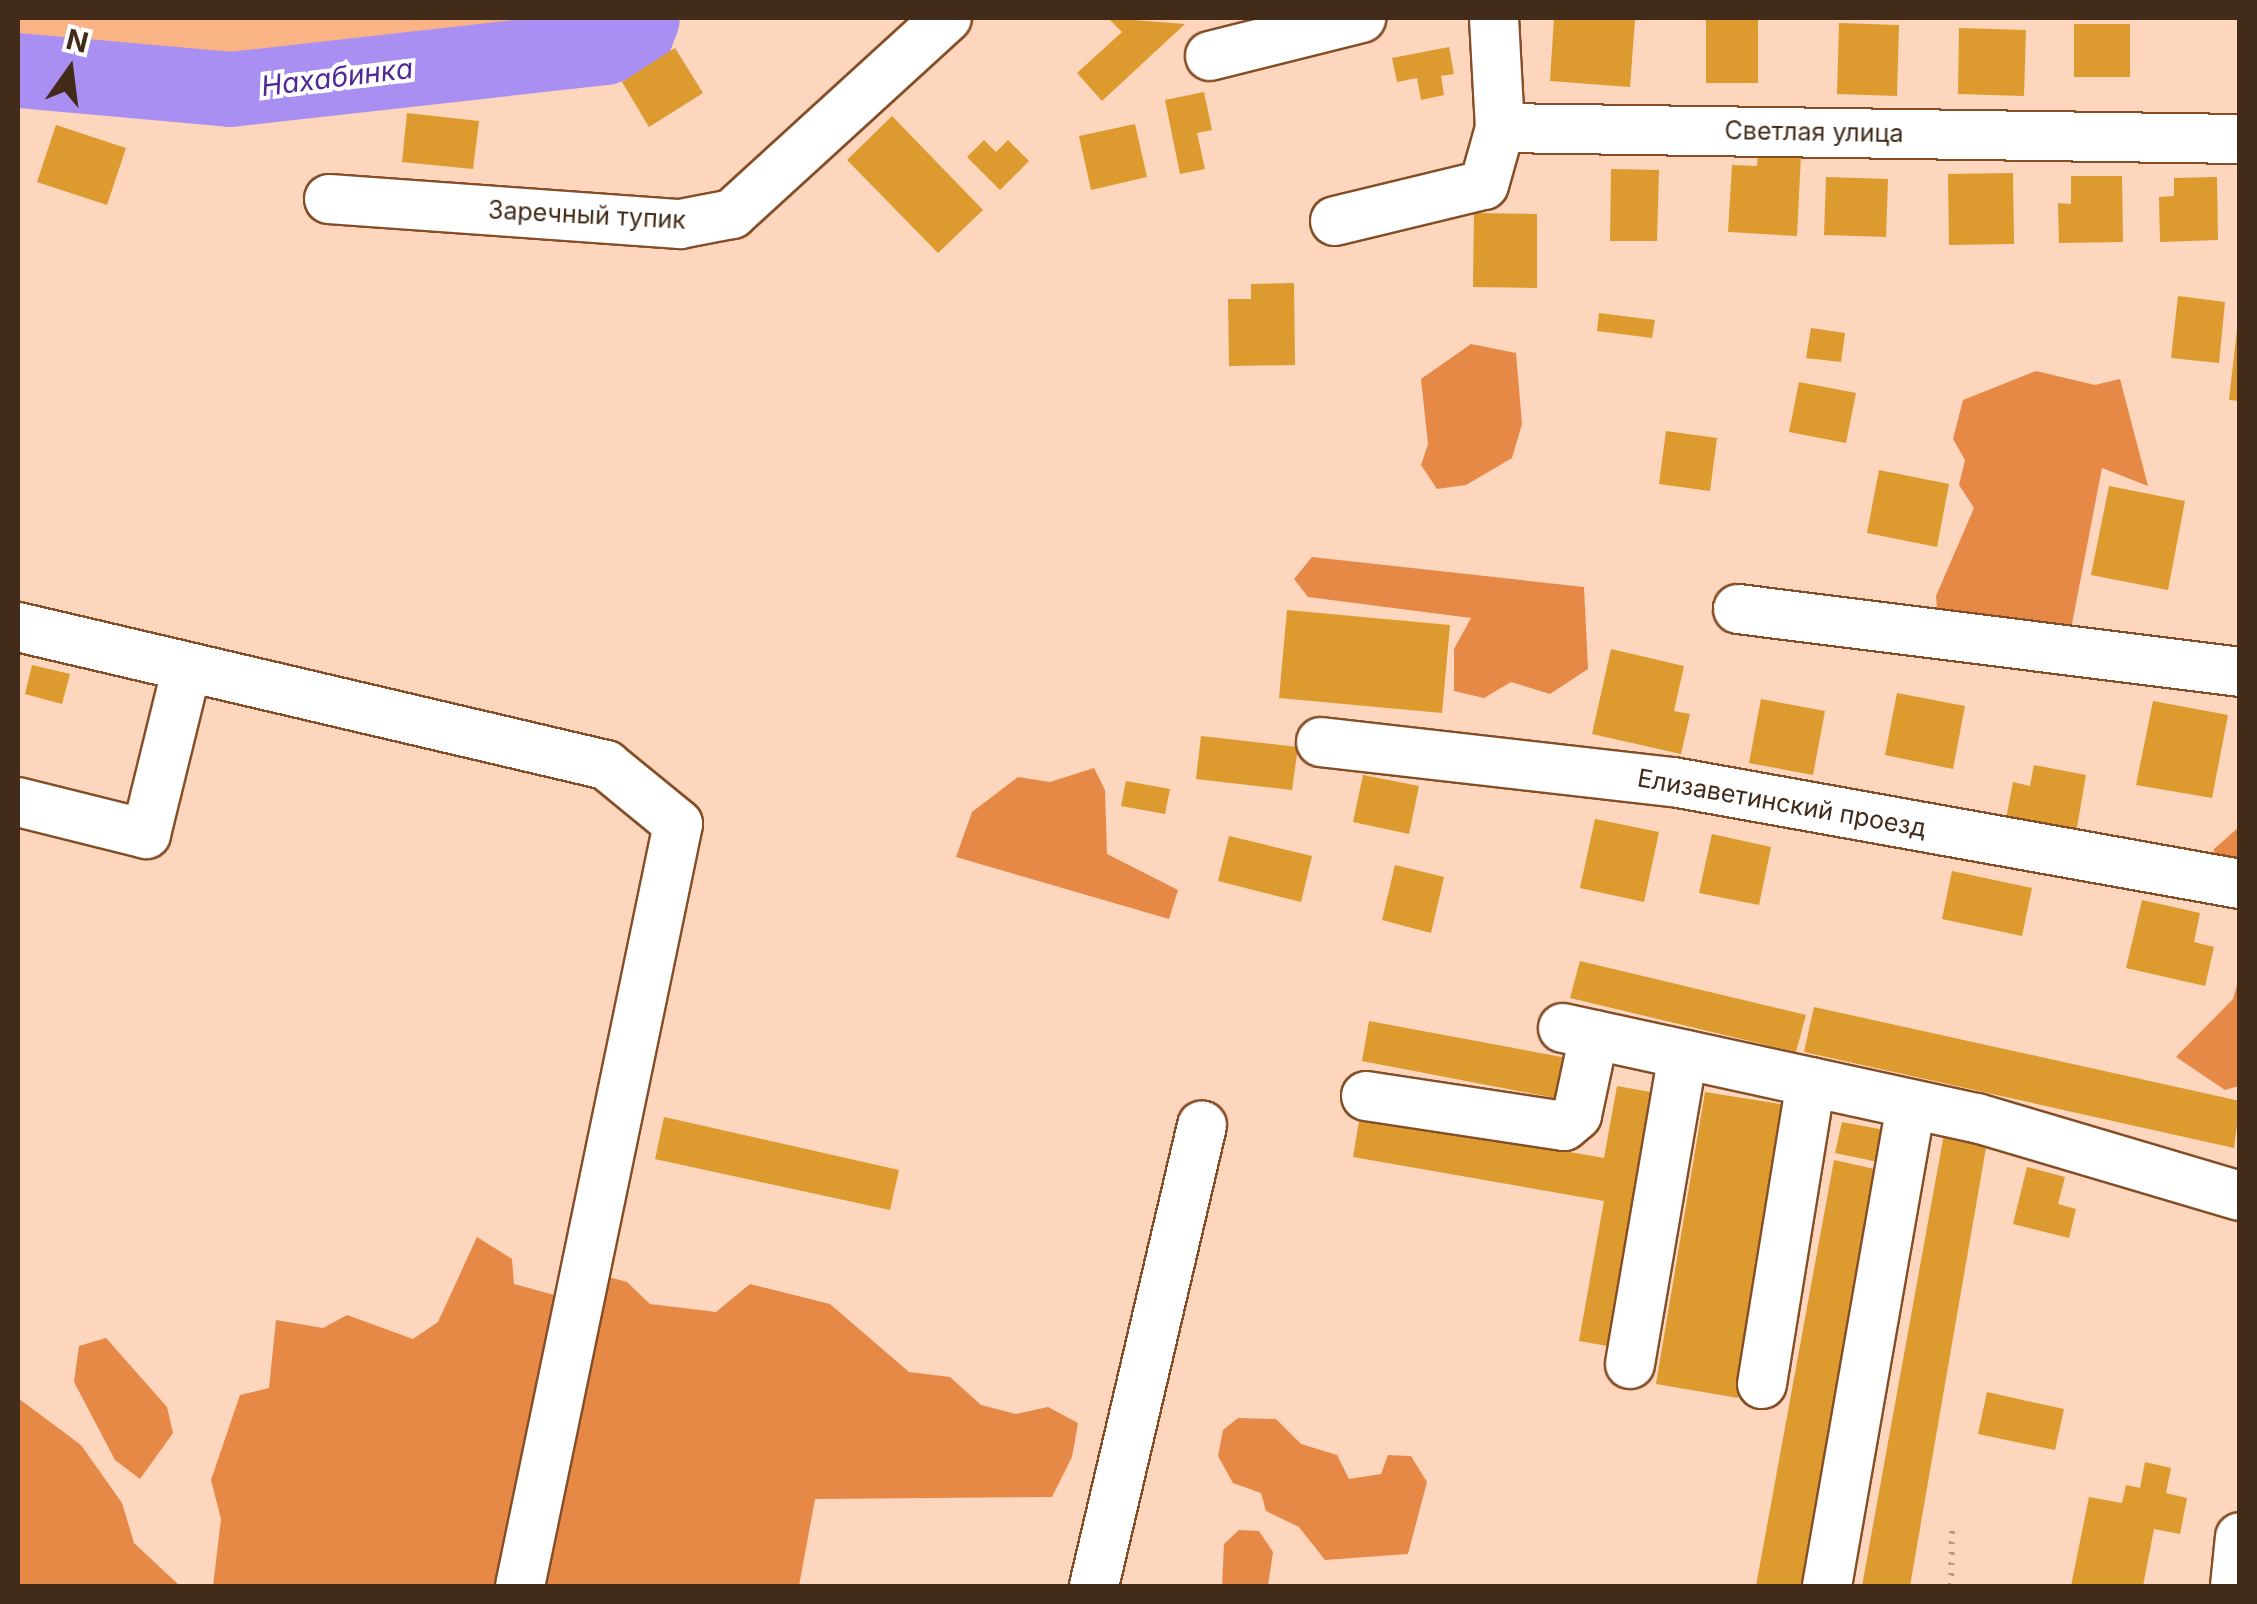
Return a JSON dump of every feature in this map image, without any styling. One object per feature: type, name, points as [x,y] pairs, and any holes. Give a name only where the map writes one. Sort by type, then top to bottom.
[{"type":"street","name":"Заречный тупик","points":[[329,199],[680,224],[732,214],[947,18]]},
{"type":"street","points":[[1210,56],[1361,18]]},
{"type":"street","points":[[1334,221],[1484,185],[1500,128],[1494,18]]},
{"type":"street","name":"Светлая улица","points":[[1500,128],[2240,138]]},
{"type":"street","points":[[1738,610],[2240,672]]},
{"type":"street","points":[[18,627],[606,765],[678,824],[520,1586]]},
{"type":"street","points":[[18,802],[146,834],[188,667]]},
{"type":"street","name":"Елизаветинский проезд","points":[[1321,742],[1673,782],[2240,884]]},
{"type":"street","points":[[1366,1096],[1564,1126],[1577,1115],[1578,1031],[1911,1104],[2240,1196]]},
{"type":"street","points":[[1630,1364],[1683,1054]]},
{"type":"street","points":[[1762,1384],[1811,1082]]},
{"type":"street","points":[[1827,1586],[1911,1104]]},
{"type":"street","points":[[1094,1586],[1202,1126]]},
{"type":"street","points":[[2235,1586],[2240,1537]]},
{"type":"path","points":[[1951,1586],[1952,1530]]},
{"type":"shaded area","points":[[18,18],[596,18],[581,29],[500,24],[337,52],[184,55],[18,39]]},
{"type":"shaded area","points":[[1471,344],[1516,353],[1522,424],[1512,458],[1466,485],[1437,489],[1421,465],[1428,444],[1421,379]]},
{"type":"shaded area","points":[[2036,371],[2095,385],[2120,379],[2148,486],[2102,468],[2071,629],[1938,619],[1936,596],[1974,508],[1959,485],[1965,460],[1953,439],[1963,400]]},
{"type":"shaded area","points":[[1312,557],[1584,587],[1588,669],[1550,694],[1511,682],[1484,698],[1454,691],[1454,649],[1471,618],[1308,597],[1294,579]]},
{"type":"shaded area","points":[[1094,768],[1105,790],[1107,854],[1178,890],[1169,919],[956,857],[972,812],[1018,777],[1050,782]]},
{"type":"shaded area","points":[[2239,827],[2239,867],[2212,860],[2214,849]]},
{"type":"shaded area","points":[[2239,978],[2239,1086],[2225,1090],[2176,1057],[2233,999]]},
{"type":"shaded area","points":[[477,1237],[512,1259],[514,1284],[580,1302],[597,1274],[627,1282],[650,1304],[716,1312],[750,1284],[830,1304],[909,1372],[950,1377],[981,1405],[1016,1414],[1048,1407],[1078,1423],[1072,1457],[1052,1497],[815,1499],[799,1586],[213,1586],[221,1519],[211,1480],[240,1395],[269,1388],[276,1320],[323,1328],[347,1315],[413,1339],[438,1322]]},
{"type":"shaded area","points":[[106,1338],[167,1407],[173,1433],[140,1479],[115,1460],[74,1382],[79,1346]]},
{"type":"shaded area","points":[[18,1398],[81,1445],[122,1503],[134,1543],[180,1586],[18,1586]]},
{"type":"shaded area","points":[[1238,1418],[1276,1419],[1301,1444],[1337,1455],[1349,1479],[1381,1474],[1388,1455],[1411,1456],[1427,1482],[1408,1554],[1325,1560],[1299,1527],[1266,1511],[1261,1493],[1233,1483],[1218,1456],[1223,1430]]},
{"type":"shaded area","points":[[1239,1530],[1259,1531],[1273,1552],[1268,1586],[1222,1586],[1224,1544]]},
{"type":"building","points":[[1108,18],[1185,24],[1102,101],[1077,73],[1122,32]]},
{"type":"building","points":[[1554,18],[1635,20],[1630,87],[1550,81]]},
{"type":"building","points":[[1758,19],[1758,83],[1706,83],[1706,20]]},
{"type":"building","points":[[1839,23],[1899,25],[1897,96],[1837,94]]},
{"type":"building","points":[[2074,24],[2130,24],[2130,77],[2074,77]]},
{"type":"building","points":[[1959,28],[2026,30],[2024,96],[1958,94]]},
{"type":"building","points":[[1449,47],[1454,74],[1441,76],[1444,95],[1421,100],[1417,78],[1397,82],[1392,58]]},
{"type":"building","points":[[675,48],[703,93],[649,127],[622,82]]},
{"type":"building","points":[[1204,92],[1212,130],[1197,133],[1205,169],[1180,174],[1165,100]]},
{"type":"building","points":[[407,113],[479,121],[473,169],[402,162]]},
{"type":"building","points":[[892,116],[983,210],[938,253],[847,160]]},
{"type":"building","points":[[1135,124],[1147,177],[1091,190],[1079,136]]},
{"type":"building","points":[[56,125],[126,148],[107,205],[37,182]]},
{"type":"building","points":[[984,140],[996,152],[1008,140],[1029,161],[1000,190],[967,157]]},
{"type":"building","points":[[1758,153],[1801,155],[1797,236],[1728,232],[1732,165],[1757,166]]},
{"type":"building","points":[[1611,169],[1659,170],[1657,241],[1610,241]]},
{"type":"building","points":[[2013,173],[2014,244],[1949,245],[1948,174]]},
{"type":"building","points":[[2071,176],[2122,176],[2123,242],[2059,243],[2058,203],[2071,204]]},
{"type":"building","points":[[1826,177],[1888,179],[1886,237],[1824,235]]},
{"type":"building","points":[[2217,177],[2218,240],[2160,242],[2159,197],[2174,196],[2174,178]]},
{"type":"building","points":[[1474,213],[1537,214],[1537,288],[1473,287]]},
{"type":"building","points":[[1294,283],[1295,365],[1229,366],[1228,299],[1251,299],[1251,284]]},
{"type":"building","points":[[2178,296],[2225,302],[2219,363],[2171,358]]},
{"type":"building","points":[[1599,313],[1655,320],[1652,338],[1597,331]]},
{"type":"building","points":[[1811,328],[1845,333],[1841,362],[1806,358]]},
{"type":"building","points":[[2240,329],[2240,401],[2229,400]]},
{"type":"building","points":[[1799,382],[1856,393],[1846,443],[1789,432]]},
{"type":"building","points":[[1666,431],[1717,438],[1710,491],[1659,484]]},
{"type":"building","points":[[1879,470],[1949,484],[1937,547],[1867,533]]},
{"type":"building","points":[[2109,486],[2185,501],[2168,590],[2091,575]]},
{"type":"building","points":[[1287,610],[1450,625],[1442,713],[1279,698]]},
{"type":"building","points":[[1611,649],[1684,666],[1674,711],[1690,714],[1681,754],[1592,734]]},
{"type":"building","points":[[32,665],[70,674],[62,704],[25,694]]},
{"type":"building","points":[[1897,693],[1965,706],[1953,769],[1885,755]]},
{"type":"building","points":[[1761,699],[1825,711],[1813,775],[1749,763]]},
{"type":"building","points":[[2153,701],[2228,715],[2212,798],[2136,785]]},
{"type":"building","points":[[1201,736],[1298,747],[1292,790],[1196,779]]},
{"type":"building","points":[[2034,765],[2086,775],[2076,833],[2006,819],[2013,782],[2030,786]]},
{"type":"building","points":[[1363,775],[1419,786],[1409,834],[1353,822]]},
{"type":"building","points":[[1126,781],[1170,789],[1165,814],[1121,806]]},
{"type":"building","points":[[1595,819],[1659,832],[1644,902],[1580,888]]},
{"type":"building","points":[[1712,834],[1771,847],[1759,905],[1699,893]]},
{"type":"building","points":[[1229,836],[1312,856],[1301,902],[1218,881]]},
{"type":"building","points":[[1395,865],[1444,877],[1431,933],[1382,920]]},
{"type":"building","points":[[1952,871],[2032,888],[2022,936],[1942,919]]},
{"type":"building","points":[[2142,900],[2200,913],[2194,942],[2214,947],[2205,986],[2126,968]]},
{"type":"building","points":[[1580,961],[1806,1015],[1796,1052],[1570,998]]},
{"type":"building","points":[[1814,1007],[2240,1101],[2234,1148],[1804,1052]]},
{"type":"building","points":[[1369,1021],[1567,1058],[1560,1099],[1362,1061]]},
{"type":"building","points":[[1617,1086],[1656,1093],[1613,1347],[1579,1341],[1604,1201],[1353,1157],[1360,1115],[1604,1158]]},
{"type":"building","points":[[1705,1092],[1787,1105],[1738,1398],[1656,1384]]},
{"type":"building","points":[[664,1117],[899,1170],[890,1210],[655,1159]]},
{"type":"building","points":[[1842,1122],[1890,1131],[1883,1163],[1835,1153]]},
{"type":"building","points":[[1944,1134],[1987,1142],[1910,1586],[1862,1586]]},
{"type":"building","points":[[1834,1160],[1879,1170],[1803,1586],[1756,1586]]},
{"type":"building","points":[[2027,1167],[2065,1177],[2058,1204],[2076,1209],[2069,1238],[2013,1224]]},
{"type":"building","points":[[1987,1392],[2064,1409],[2055,1450],[1978,1434]]},
{"type":"building","points":[[2145,1462],[2171,1468],[2166,1493],[2187,1498],[2180,1534],[2154,1529],[2143,1586],[2071,1586],[2089,1497],[2122,1503],[2126,1485],[2140,1488]]},
{"type":"waterway","name":"Нахабинка","points":[[18,70],[230,89],[605,47],[635,36],[642,18]]}]
